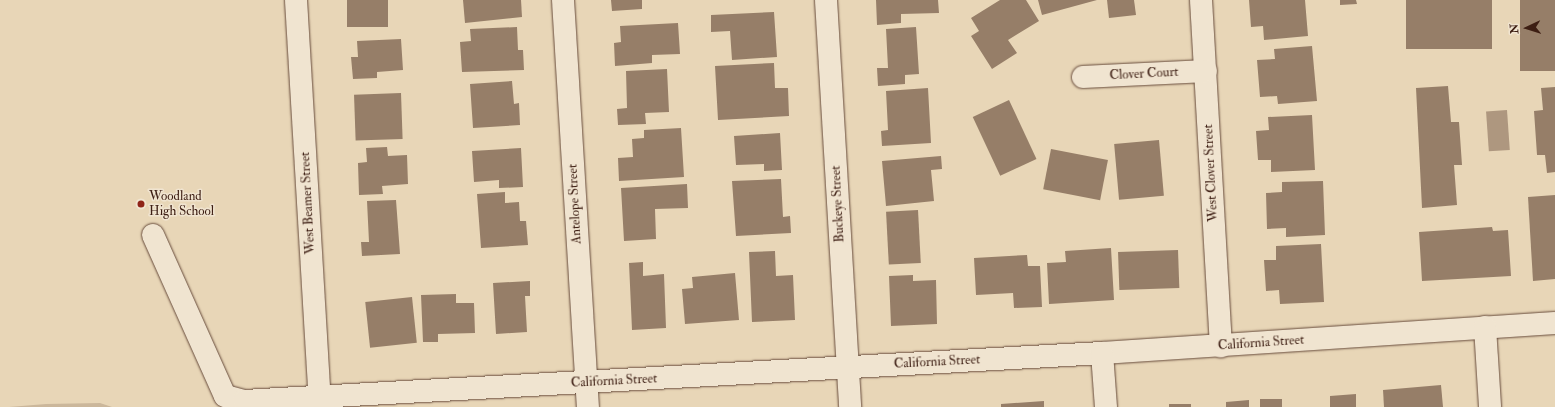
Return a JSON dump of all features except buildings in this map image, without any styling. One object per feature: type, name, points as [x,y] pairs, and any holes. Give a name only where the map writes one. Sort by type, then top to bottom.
[{"type":"street","name":"West Beamer Street","points":[[296,0],[320,402]]},
{"type":"street","name":"Antelope Street","points":[[564,0],[588,407]]},
{"type":"street","name":"Buckeye Street","points":[[826,0],[850,407]]},
{"type":"street","name":"West Clover Street","points":[[1201,0],[1221,346]]},
{"type":"street","name":"Clover Court","points":[[1083,77],[1206,71]]},
{"type":"street","name":"California Street","points":[[153,235],[225,396],[244,401],[320,402],[586,383],[1221,346],[1555,323]]},
{"type":"street","points":[[1485,327],[1490,407]]},
{"type":"street","points":[[1102,353],[1106,407]]},
{"type":"shaded area","points":[[1507,110],[1510,150],[1489,151],[1486,111]]},
{"type":"shaded area","points":[[100,403],[112,407],[9,407],[46,404]]},
{"type":"place","name":"Woodland High School","points":[[141,204]]}]
